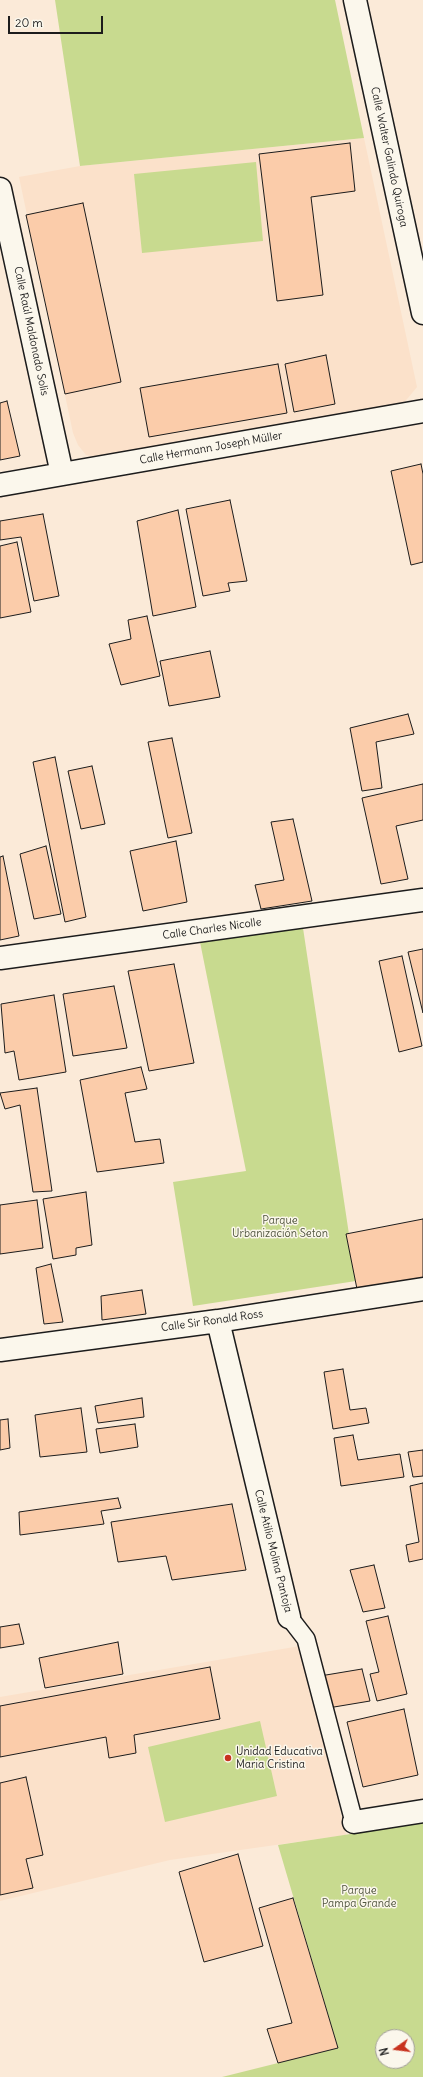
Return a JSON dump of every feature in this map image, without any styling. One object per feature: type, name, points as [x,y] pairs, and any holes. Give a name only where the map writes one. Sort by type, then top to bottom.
[{"type":"street","name":"Calle Walter Galindo Quiroga","points":[[355,0],[423,313]]},
{"type":"street","name":"Calle Raúl Maldonado Solis","points":[[0,189],[62,474]]},
{"type":"street","name":"Calle Hermann Joseph Müller","points":[[0,485],[423,411]]},
{"type":"street","name":"Calle Charles Nicolle","points":[[0,958],[423,900]]},
{"type":"street","name":"Calle Sir Ronald Ross","points":[[0,1350],[218,1321],[423,1289]]},
{"type":"street","name":"Calle Atilio Molina Pantoja","points":[[218,1321],[289,1617]]},
{"type":"street","points":[[354,1822],[423,1811]]},
{"type":"lane","name":"Calle Atilio Molina Pantoja","points":[[289,1617],[306,1639],[354,1822]]},
{"type":"shaded area","points":[[364,138],[417,387],[408,398],[402,404],[100,458],[86,455],[78,445],[73,433],[19,177],[80,166]]},
{"type":"shaded area","points":[[300,1646],[346,1835],[170,1860],[0,1901],[0,1697]]},
{"type":"green space","points":[[55,0],[335,0],[364,138],[80,166]]},
{"type":"green space","points":[[256,162],[263,241],[142,253],[134,174]]},
{"type":"green space","name":"Parque Urbanización Seton","points":[[303,928],[356,1281],[193,1306],[173,1182],[246,1171],[200,942]]},
{"type":"green space","points":[[260,1721],[277,1796],[165,1822],[148,1747]]},
{"type":"green space","name":"Parque Pampa Grande","points":[[423,1823],[423,2077],[222,2077],[338,2048],[278,1845]]},
{"type":"building","points":[[350,143],[355,191],[311,197],[323,295],[277,301],[259,154]]},
{"type":"building","points":[[83,203],[121,382],[65,394],[26,215]]},
{"type":"building","points":[[326,355],[335,404],[294,412],[285,364]]},
{"type":"building","points":[[278,364],[287,413],[149,437],[140,388]]},
{"type":"building","points":[[7,401],[20,456],[0,460],[0,403]]},
{"type":"building","points":[[421,464],[423,474],[423,562],[411,565],[391,471]]},
{"type":"building","points":[[230,500],[247,581],[228,583],[230,591],[203,596],[186,509]]},
{"type":"building","points":[[178,510],[196,607],[153,616],[137,521]]},
{"type":"building","points":[[43,514],[59,596],[34,601],[21,537],[0,540],[0,521]]},
{"type":"building","points":[[17,542],[31,612],[0,618],[0,546]]},
{"type":"building","points":[[147,616],[160,676],[121,685],[109,644],[131,639],[128,620]]},
{"type":"building","points":[[210,651],[220,697],[169,706],[160,661]]},
{"type":"building","points":[[408,714],[414,734],[376,742],[382,788],[362,791],[350,728]]},
{"type":"building","points":[[172,738],[192,833],[168,838],[148,742]]},
{"type":"building","points":[[55,757],[86,917],[65,922],[33,762]]},
{"type":"building","points":[[92,766],[105,824],[81,829],[68,771]]},
{"type":"building","points":[[423,784],[423,820],[396,826],[408,879],[381,884],[362,798]]},
{"type":"building","points":[[293,819],[312,901],[261,909],[255,885],[284,880],[271,822]]},
{"type":"building","points":[[176,841],[187,902],[143,911],[130,851]]},
{"type":"building","points":[[46,846],[61,914],[34,919],[20,854]]},
{"type":"building","points":[[3,856],[19,936],[0,940],[0,857]]},
{"type":"building","points":[[423,949],[423,1013],[408,952]]},
{"type":"building","points":[[402,956],[422,1046],[399,1052],[379,961]]},
{"type":"building","points":[[174,964],[194,1063],[149,1071],[128,971]]},
{"type":"building","points":[[114,986],[127,1048],[73,1056],[63,994]]},
{"type":"building","points":[[54,995],[66,1072],[19,1080],[14,1051],[5,1053],[1,1004]]},
{"type":"building","points":[[141,1067],[147,1089],[125,1093],[135,1142],[160,1139],[164,1163],[97,1172],[80,1080]]},
{"type":"building","points":[[37,1088],[52,1191],[33,1192],[20,1105],[5,1109],[0,1093]]},
{"type":"building","points":[[86,1192],[92,1245],[76,1248],[76,1255],[53,1259],[43,1199]]},
{"type":"building","points":[[37,1200],[43,1248],[0,1254],[0,1205]]},
{"type":"building","points":[[423,1219],[423,1278],[357,1289],[346,1234]]},
{"type":"building","points":[[51,1264],[63,1322],[44,1324],[36,1268]]},
{"type":"building","points":[[142,1290],[146,1314],[102,1320],[101,1296]]},
{"type":"building","points":[[343,1369],[350,1410],[366,1408],[369,1423],[333,1429],[324,1372]]},
{"type":"building","points":[[142,1398],[144,1417],[98,1423],[95,1406]]},
{"type":"building","points":[[81,1408],[87,1452],[40,1457],[35,1415]]},
{"type":"building","points":[[8,1419],[10,1448],[0,1450],[0,1420]]},
{"type":"building","points":[[135,1424],[138,1447],[100,1453],[96,1429]]},
{"type":"building","points":[[353,1435],[358,1460],[400,1454],[404,1477],[341,1486],[334,1438]]},
{"type":"building","points":[[423,1450],[423,1476],[413,1477],[408,1452]]},
{"type":"building","points":[[423,1483],[423,1559],[409,1562],[406,1545],[419,1542],[410,1486]]},
{"type":"building","points":[[118,1498],[121,1508],[101,1511],[104,1524],[20,1535],[19,1512]]},
{"type":"building","points":[[232,1504],[246,1570],[172,1580],[166,1556],[118,1562],[111,1522]]},
{"type":"building","points":[[374,1565],[385,1608],[363,1612],[350,1570]]},
{"type":"building","points":[[388,1616],[407,1694],[377,1701],[370,1674],[379,1672],[366,1621]]},
{"type":"building","points":[[19,1624],[24,1644],[0,1648],[0,1627]]},
{"type":"building","points":[[118,1642],[123,1674],[45,1688],[39,1658]]},
{"type":"building","points":[[210,1667],[220,1719],[134,1735],[136,1753],[109,1758],[106,1737],[0,1757],[0,1706]]},
{"type":"building","points":[[362,1669],[370,1701],[328,1708],[320,1676]]},
{"type":"building","points":[[404,1709],[418,1775],[363,1787],[347,1722]]},
{"type":"building","points":[[26,1777],[43,1855],[26,1859],[33,1888],[0,1895],[0,1783]]},
{"type":"building","points":[[238,1854],[263,1946],[204,1962],[179,1872]]},
{"type":"building","points":[[293,1898],[338,2048],[278,2063],[267,2029],[292,2023],[259,1908]]},
{"type":"place","name":"Unidad Educativa Maria Cristina","points":[[228,1758]]}]
